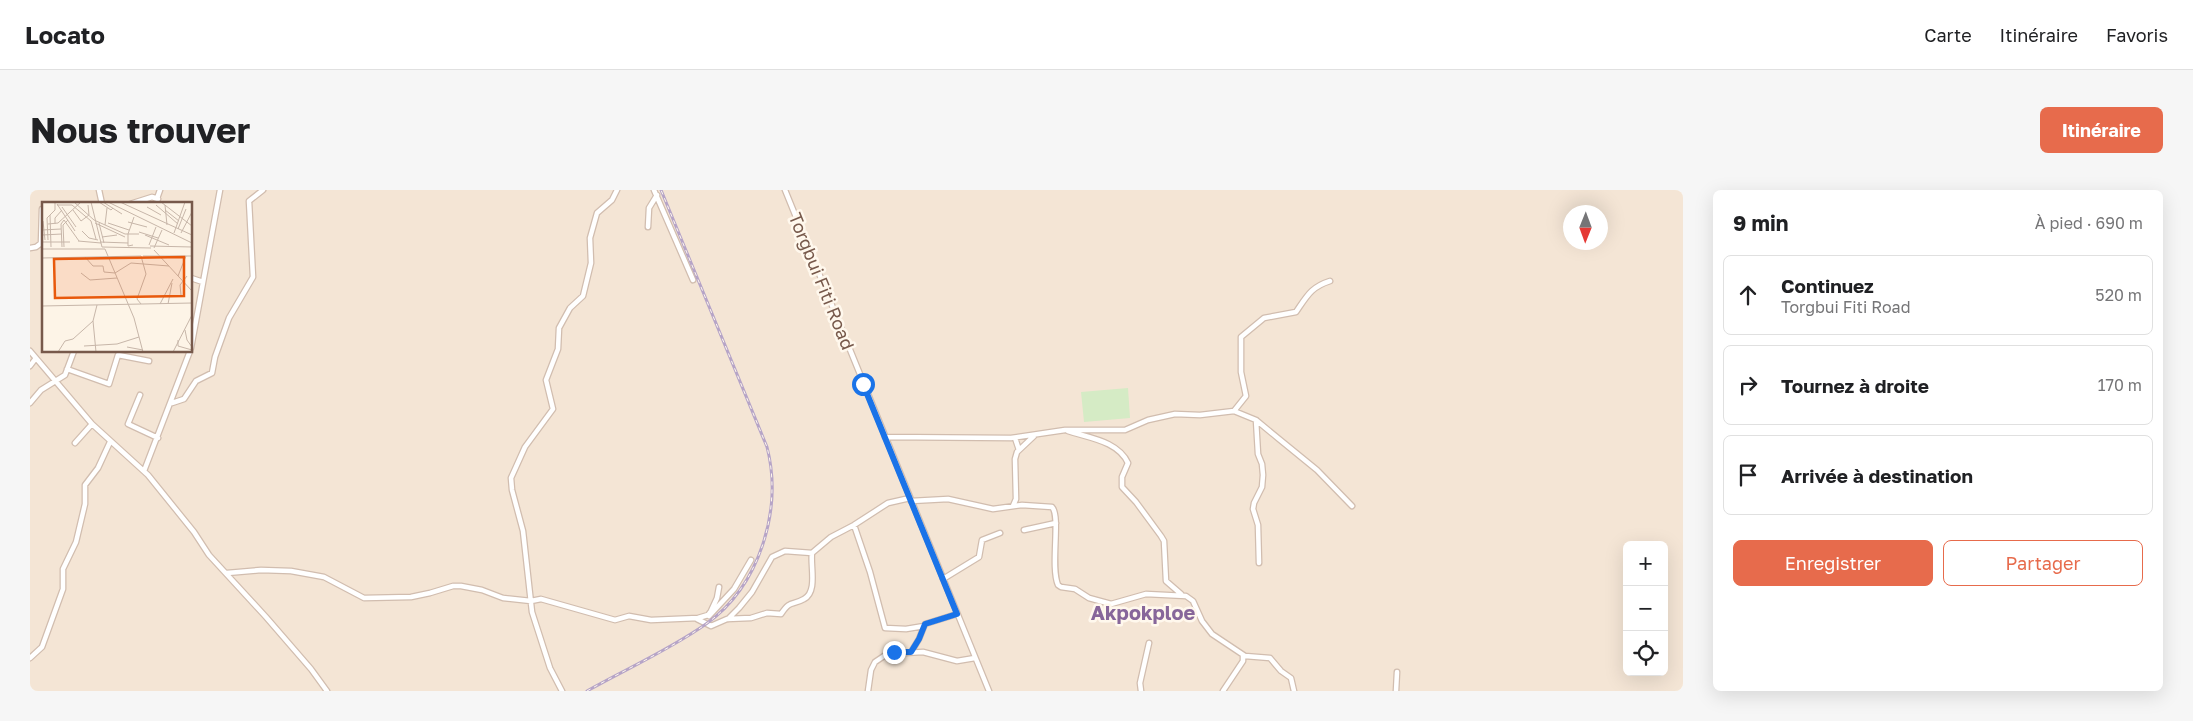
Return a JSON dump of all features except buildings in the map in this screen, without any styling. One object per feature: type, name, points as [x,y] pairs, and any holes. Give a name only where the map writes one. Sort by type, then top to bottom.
[{"type":"street","points":[[156,202],[160,190]]},
{"type":"street","points":[[193,331],[220,190]]},
{"type":"street","points":[[172,402],[184,399],[194,384],[210,375],[214,370],[215,358],[229,318],[253,277],[248,201],[263,190]]},
{"type":"street","points":[[562,691],[550,668],[532,612],[522,531],[511,478],[525,447],[553,409],[546,380],[558,350],[559,328],[570,308],[583,296],[591,263],[590,238],[596,212],[612,200],[617,190]]},
{"type":"street","points":[[654,190],[693,280]]},
{"type":"street","name":"Torgbui Fiti Road","points":[[785,190],[989,691]]},
{"type":"street","points":[[648,227],[649,208],[657,195]]},
{"type":"street","points":[[135,202],[145,198],[154,197],[158,199]]},
{"type":"street","points":[[30,248],[36,247],[42,242],[42,209]]},
{"type":"street","points":[[192,278],[203,282]]},
{"type":"street","points":[[1234,411],[1246,396],[1241,372],[1241,336],[1264,318],[1296,312],[1313,288],[1330,280]]},
{"type":"street","points":[[30,351],[92,424],[144,472],[194,532],[209,555],[311,669],[327,691]]},
{"type":"street","points":[[30,402],[38,393],[65,375],[74,352]]},
{"type":"street","points":[[144,472],[190,352]]},
{"type":"street","points":[[67,369],[109,384],[118,355],[149,361]]},
{"type":"street","points":[[30,366],[36,358]]},
{"type":"street","points":[[140,395],[128,424],[158,438]]},
{"type":"street","points":[[885,437],[1015,438],[1065,430],[1125,430],[1148,420],[1175,414],[1200,415],[1234,411],[1256,420],[1317,470],[1352,506]]},
{"type":"street","points":[[1256,420],[1258,454],[1262,464],[1263,475],[1262,488],[1253,508],[1258,525],[1259,563]]},
{"type":"street","points":[[75,443],[92,424]]},
{"type":"street","points":[[1065,430],[1101,440],[1119,452],[1127,461],[1128,463],[1122,477],[1122,487],[1136,502],[1164,541],[1166,581],[1182,595],[1193,601],[1202,620],[1212,634],[1243,655],[1270,658],[1281,671],[1291,678],[1294,691]]},
{"type":"street","points":[[1013,506],[1016,499],[1014,459],[1018,450],[1035,434]]},
{"type":"street","points":[[1015,438],[1018,450]]},
{"type":"street","points":[[30,658],[42,647],[63,589],[63,568],[76,542],[85,504],[85,485],[100,464],[110,442]]},
{"type":"street","points":[[693,618],[704,621],[711,626],[727,619],[752,592],[772,557],[785,551],[812,553],[832,537],[888,503],[910,500],[948,499],[993,509],[1022,505],[1052,507],[1055,509],[1057,532],[1054,551],[1058,585],[1075,589],[1089,598],[1111,604],[1146,594],[1182,595]]},
{"type":"street","points":[[1016,499],[1022,505]]},
{"type":"street","points":[[1024,530],[1056,523]]},
{"type":"street","points":[[854,525],[870,572],[885,628],[906,629],[924,626]]},
{"type":"street","points":[[943,579],[979,557],[982,540],[1000,533]]},
{"type":"street","points":[[727,619],[751,618],[767,613],[781,614],[792,602],[804,599],[811,591],[812,553]]},
{"type":"street","points":[[704,621],[717,610],[734,589],[750,560]]},
{"type":"street","points":[[227,574],[262,570],[291,571],[324,577],[364,598],[411,597],[453,586],[461,586],[482,590],[503,598],[531,601],[540,599],[615,620],[629,616],[651,620],[693,618],[708,615],[717,598],[719,587]]},
{"type":"street","points":[[911,652],[927,622],[957,614]]},
{"type":"street","points":[[1141,691],[1140,683],[1149,643]]},
{"type":"street","points":[[868,691],[871,670],[880,658],[894,652],[924,652],[957,661],[975,658]]},
{"type":"street","points":[[1223,691],[1243,661],[1243,655]]},
{"type":"street","points":[[1396,691],[1397,672]]},
{"type":"shaded area","points":[[30,190],[1683,190],[1683,691],[30,691]]},
{"type":"green space","points":[[1128,388],[1130,418],[1084,422],[1081,392]]},
{"type":"railway","points":[[587,691],[677,642],[706,624],[725,608],[741,589],[753,568],[763,544],[769,520],[772,495],[767,447],[661,190]]},
{"type":"district","name":"Akpokploe","points":[[1143,612]]},
{"type":"route","points":[[863,384],[957,614],[927,622],[911,652],[894,652]]}]
